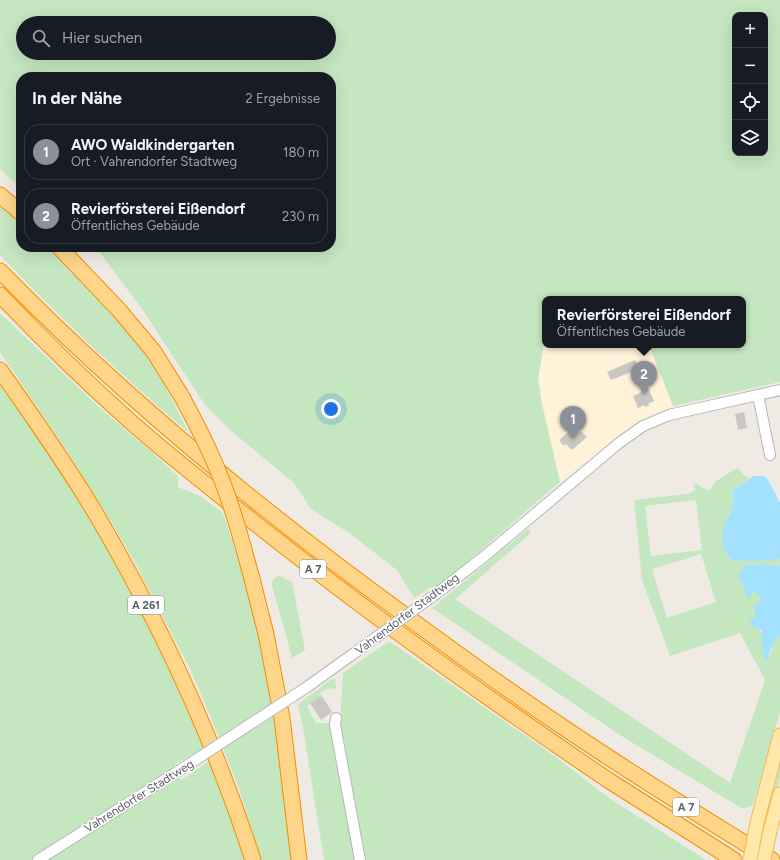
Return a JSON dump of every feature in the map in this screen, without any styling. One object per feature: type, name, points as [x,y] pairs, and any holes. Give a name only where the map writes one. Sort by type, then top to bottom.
[{"type":"highway","points":[[0,195],[16,209]]},
{"type":"highway","points":[[64,252],[119,310],[154,352],[182,397],[210,452],[221,479],[233,512],[266,634],[282,718],[299,860]]},
{"type":"highway","name":"A 7","points":[[0,271],[49,320],[133,399],[248,496],[338,566],[457,653],[588,744],[772,860]]},
{"type":"highway","name":"A 7","points":[[0,295],[36,332],[132,423],[196,477],[324,578],[566,751],[734,860]]},
{"type":"highway","name":"A 261","points":[[0,370],[70,472],[96,514],[138,589],[196,709],[233,802],[252,860]]},
{"type":"main road","points":[[750,860],[757,822],[780,735]]},
{"type":"main road","points":[[764,860],[780,794]]},
{"type":"street","name":"Vahrendorfer Stadtweg","points":[[38,860],[307,687],[436,594],[486,555],[618,442],[643,426],[669,416],[780,390]]},
{"type":"street","points":[[754,396],[770,455]]},
{"type":"street","points":[[336,718],[335,725],[360,860]]},
{"type":"shaded area","points":[[543,348],[650,348],[673,406],[636,425],[560,482],[542,404],[538,379]]},
{"type":"green space","points":[[0,0],[780,0],[780,382],[673,406],[650,348],[746,348],[746,296],[542,296],[543,350],[538,379],[542,404],[560,482],[436,589],[430,588],[414,598],[397,570],[349,533],[311,509],[294,483],[230,430],[205,405],[142,309],[99,252],[336,252],[336,72],[16,72],[16,183],[0,169]]},
{"type":"green space","points":[[0,204],[16,218],[16,252],[54,252],[91,287],[135,340],[157,370],[189,433],[92,347],[0,255]]},
{"type":"green space","points":[[0,313],[101,409],[178,476],[178,487],[200,496],[223,513],[254,608],[277,723],[294,860],[261,860],[239,789],[191,671],[134,561],[113,525],[70,455],[0,352]]},
{"type":"green space","points":[[0,380],[30,422],[131,587],[169,662],[205,747],[174,765],[181,780],[211,760],[244,860],[0,860]]},
{"type":"green space","points":[[737,468],[749,479],[732,491],[732,509],[727,518],[777,560],[780,558],[780,566],[761,564],[744,565],[739,578],[743,583],[745,590],[752,594],[754,591],[761,597],[753,609],[756,618],[753,619],[762,634],[761,640],[765,658],[769,658],[775,638],[777,636],[780,637],[780,712],[753,805],[743,809],[623,737],[432,608],[528,529],[531,533],[455,599],[730,783],[765,680],[740,633],[670,656],[642,580],[634,500],[688,494],[695,490],[694,483],[709,491],[716,481]],"holes":[[[696,500],[702,550],[651,556],[645,506]],[[701,554],[716,602],[667,618],[652,569]]]},
{"type":"green space","points":[[278,575],[292,582],[305,650],[292,658],[271,582]]},
{"type":"green space","points":[[389,641],[556,757],[609,798],[706,860],[324,860],[298,704],[332,679],[335,679],[336,689],[329,688],[320,693],[322,696],[307,706],[316,723],[340,723],[343,673]]},
{"type":"green space","points":[[780,757],[780,779],[766,828],[761,825]]},
{"type":"water","points":[[754,476],[764,476],[767,478],[780,503],[780,558],[777,560],[736,561],[730,558],[726,553],[722,542],[723,530],[727,518],[731,512],[733,500],[732,491]]},
{"type":"water","points":[[761,564],[780,566],[780,637],[777,636],[775,638],[775,642],[770,650],[768,660],[766,661],[761,643],[762,631],[751,626],[750,620],[756,617],[753,606],[759,603],[759,595],[754,591],[749,598],[738,575],[744,565]]},
{"type":"building","points":[[635,360],[654,401],[648,404],[649,406],[645,407],[644,405],[638,408],[633,396],[642,392],[634,371],[611,380],[607,372]]},
{"type":"building","points":[[744,412],[747,428],[738,430],[735,414]]},
{"type":"building","points":[[573,428],[578,433],[581,431],[587,437],[572,450],[566,444],[564,446],[559,440]]},
{"type":"building","points":[[322,696],[332,712],[321,720],[310,703]]},
{"type":"place","name":"Revierförsterei Eißendorf","points":[[644,394]]},
{"type":"place","name":"AWO Waldkindergarten","points":[[573,439]]}]
